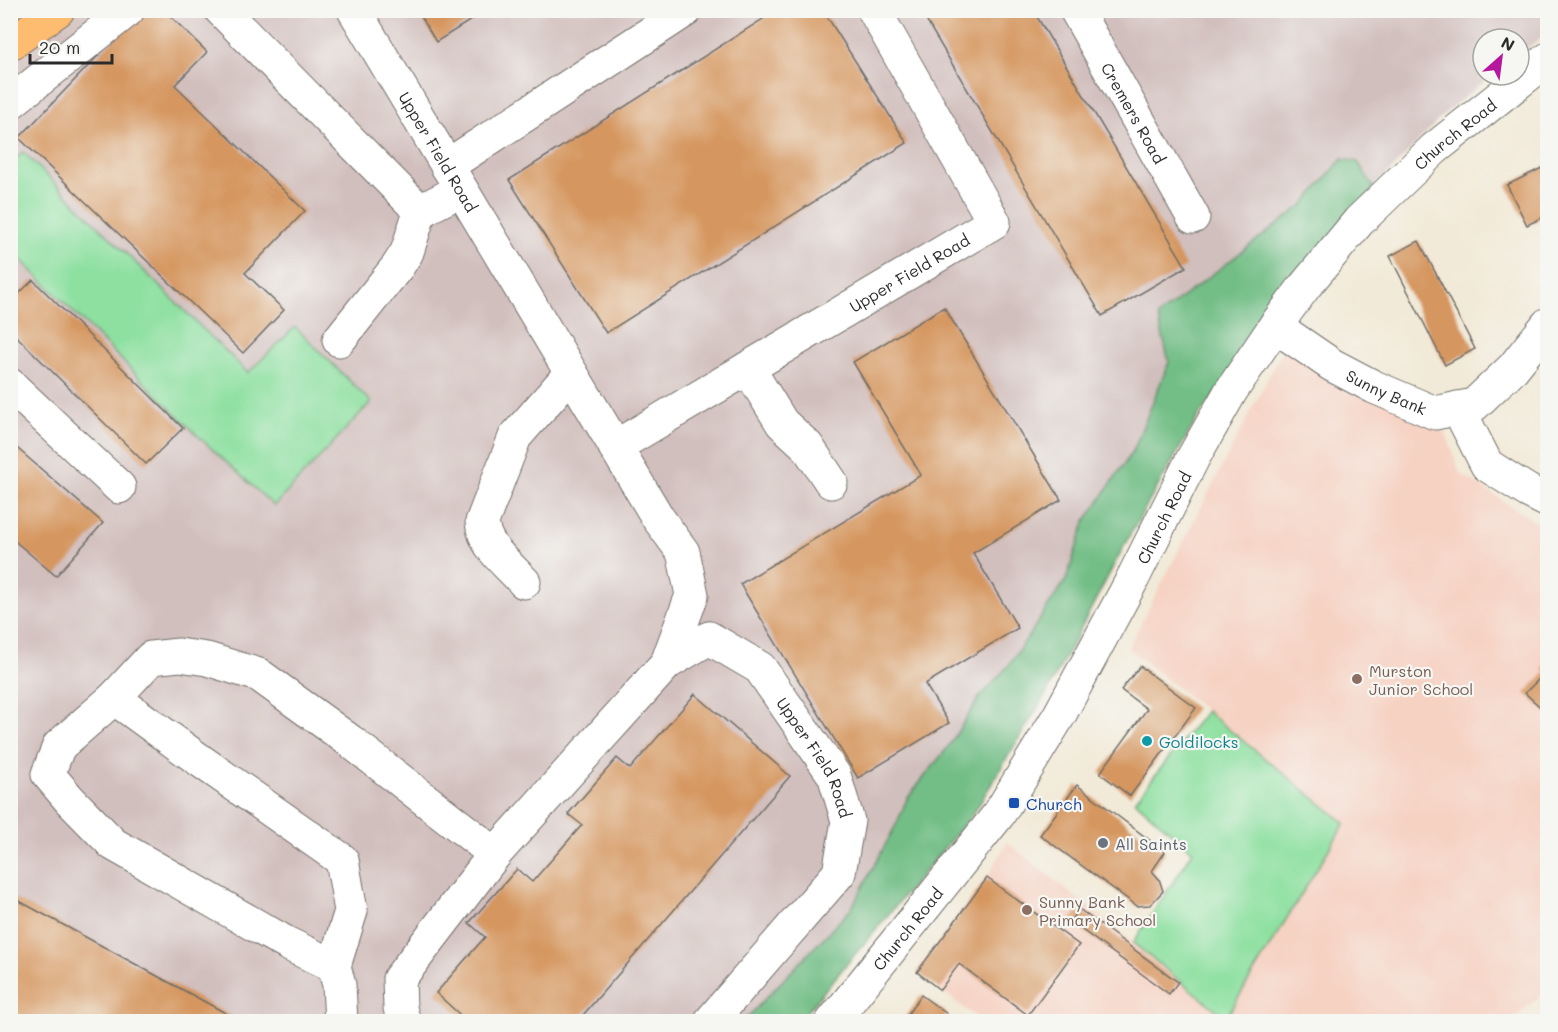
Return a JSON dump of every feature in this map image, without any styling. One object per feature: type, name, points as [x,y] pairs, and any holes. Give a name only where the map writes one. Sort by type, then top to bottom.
[{"type":"main road","points":[[10,44],[58,10]]},
{"type":"street","points":[[10,103],[128,10]]},
{"type":"street","points":[[220,10],[420,211]]},
{"type":"street","name":"Upper Field Road","points":[[354,10],[615,447],[658,518],[682,552],[692,595],[668,663]]},
{"type":"street","points":[[339,340],[407,252],[420,211],[454,178],[686,10]]},
{"type":"street","name":"Upper Field Road","points":[[615,447],[994,222],[874,10]]},
{"type":"street","name":"Cremers Road","points":[[1076,10],[1193,217]]},
{"type":"street","name":"Church Road","points":[[832,1022],[999,814],[1060,714],[1131,582],[1198,448],[1231,391],[1275,326],[1305,286],[1367,213],[1434,149],[1548,59]]},
{"type":"street","name":"Sunny Bank","points":[[1275,326],[1332,365],[1374,387],[1435,413],[1474,405],[1513,368],[1548,324]]},
{"type":"street","points":[[748,368],[782,423],[807,446],[831,483]]},
{"type":"street","points":[[524,582],[488,543],[483,533],[482,522],[515,437],[571,373]]},
{"type":"street","points":[[10,384],[119,487]]},
{"type":"street","points":[[1458,408],[1487,465],[1548,501]]},
{"type":"street","name":"Upper Field Road","points":[[404,1022],[400,1008],[399,979],[495,854],[668,663],[709,638],[760,668],[834,775],[848,821],[838,873],[710,1022]]},
{"type":"street","points":[[334,966],[288,944],[113,844],[48,774],[59,746],[114,698],[151,658],[179,655],[207,659],[259,675],[351,741],[495,854]]},
{"type":"street","points":[[114,698],[342,860],[351,911],[334,966],[339,985],[341,1022]]},
{"type":"shaded area","points":[[1547,10],[1548,32],[1531,45],[1531,27],[1471,27],[1471,87],[1478,87],[1448,110],[1374,188],[1198,417],[1132,531],[1054,681],[975,811],[782,1021],[11,1022],[10,11]]},
{"type":"shaded area","name":"Murston Junior School","points":[[1285,345],[1446,433],[1460,473],[1547,529],[1547,990],[1511,1021],[981,1021],[917,972],[987,878],[1007,842],[1226,1018],[1345,823],[1128,648]]},
{"type":"green space","points":[[23,152],[248,373],[295,327],[371,402],[274,506],[198,436],[11,250],[11,164]]},
{"type":"green space","points":[[1342,159],[1358,162],[1374,188],[1198,417],[1132,531],[1047,692],[975,811],[799,1021],[743,1022],[851,909],[897,823],[907,799],[948,747],[979,698],[1009,665],[1066,580],[1085,522],[1133,451],[1169,362],[1158,316],[1304,204]]},
{"type":"green space","points":[[1206,711],[1345,823],[1226,1018],[1133,943],[1193,852],[1135,801]]},
{"type":"building","points":[[142,10],[164,10],[207,52],[175,85],[305,211],[245,273],[284,310],[243,353],[19,138]]},
{"type":"building","points":[[417,10],[487,10],[436,42]]},
{"type":"building","points":[[777,10],[823,10],[907,143],[606,333],[509,180]]},
{"type":"building","points":[[920,10],[1033,10],[1186,267],[1102,316]]},
{"type":"building","points":[[1548,165],[1548,215],[1527,225],[1507,185]]},
{"type":"building","points":[[1419,241],[1475,349],[1445,365],[1390,256]]},
{"type":"building","points":[[33,280],[183,428],[146,464],[10,330],[10,302]]},
{"type":"building","points":[[944,307],[1061,500],[973,553],[1018,628],[925,684],[949,723],[858,778],[740,584],[921,475],[853,362]]},
{"type":"building","points":[[10,442],[103,523],[56,576],[10,537]]},
{"type":"building","points":[[1548,663],[1548,714],[1525,693],[1546,672],[1542,668]]},
{"type":"building","name":"Goldilocks","points":[[1140,666],[1196,708],[1130,796],[1100,773],[1147,709],[1121,690]]},
{"type":"building","points":[[695,694],[790,776],[577,1022],[468,1022],[436,993],[485,937],[469,923],[517,869],[532,882],[582,825],[568,814],[617,758],[630,769]]},
{"type":"building","name":"All Saints","points":[[1077,785],[1165,852],[1152,871],[1159,879],[1163,891],[1150,905],[1137,906],[1040,835]]},
{"type":"building","points":[[987,878],[1079,945],[1028,1015],[959,964],[940,990],[917,972]]},
{"type":"building","points":[[10,896],[242,1022],[10,1022]]},
{"type":"building","points":[[1079,909],[1178,982],[1169,994],[1070,921]]},
{"type":"building","points":[[921,995],[947,1014],[942,1022],[902,1022]]},
{"type":"place","name":"Murston Junior School","points":[[1357,679]]},
{"type":"place","name":"Goldilocks","points":[[1147,741]]},
{"type":"place","name":"Church","points":[[1014,803]]},
{"type":"place","name":"All Saints","points":[[1103,843]]},
{"type":"place","name":"Sunny Bank Primary School","points":[[1027,910]]}]
